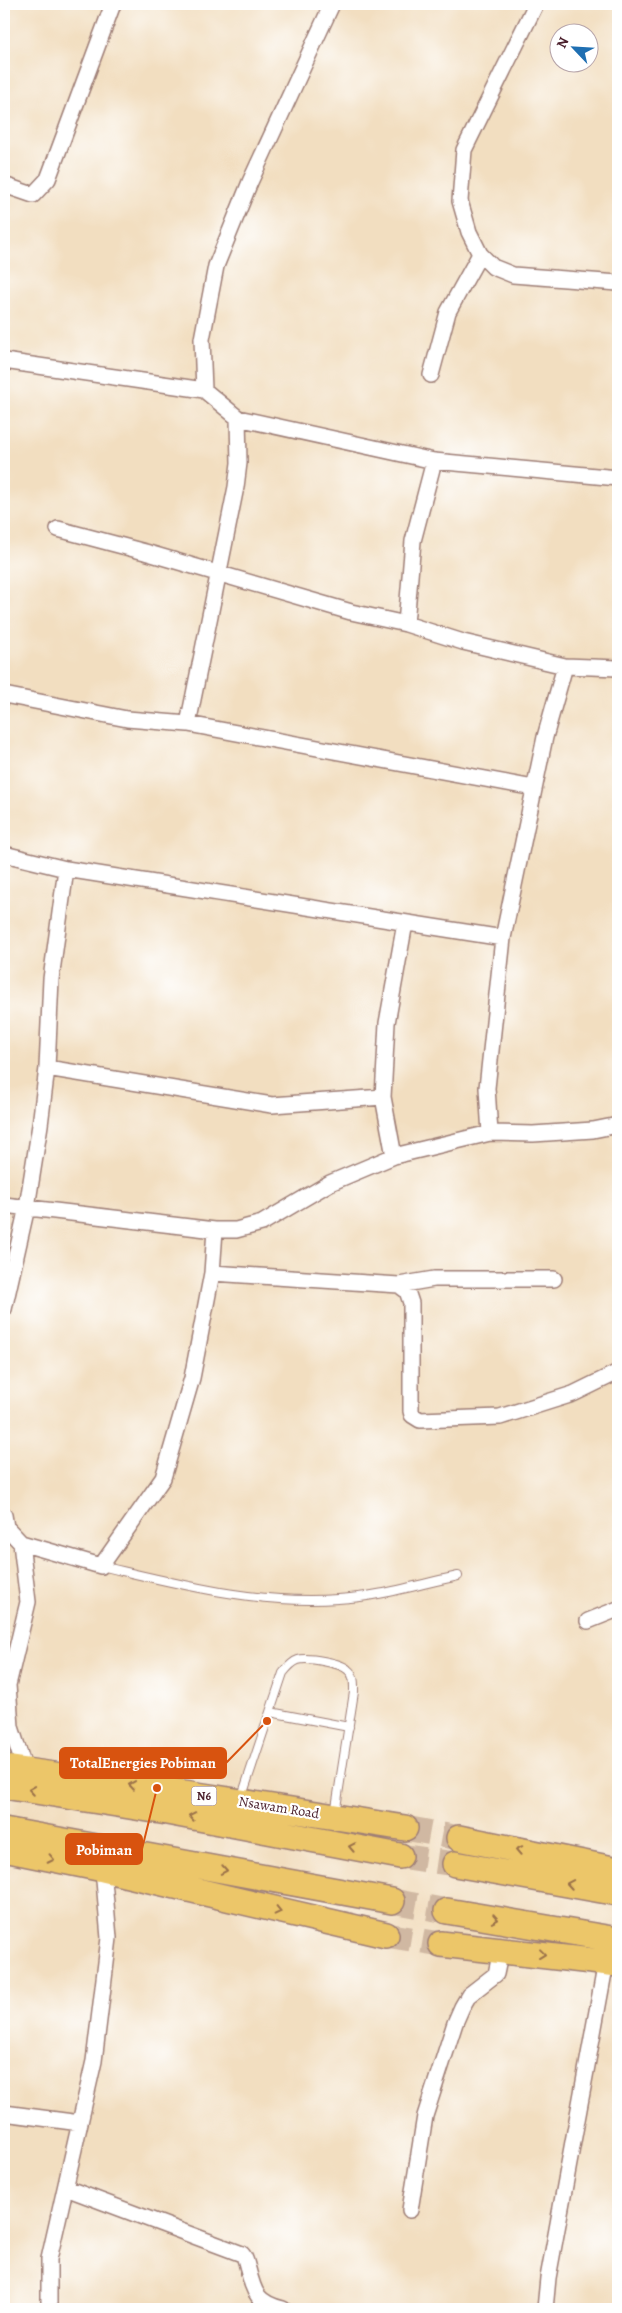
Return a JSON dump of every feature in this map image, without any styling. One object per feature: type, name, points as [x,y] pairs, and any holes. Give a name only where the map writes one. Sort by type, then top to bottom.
[{"type":"highway","name":"Nsawam Road","points":[[14,1769],[240,1801],[404,1828]]},
{"type":"highway","name":"Nsawam Road","points":[[4,1786],[167,1812],[400,1856]]},
{"type":"highway","points":[[4,1830],[392,1901]]},
{"type":"highway","points":[[460,1838],[618,1870]]},
{"type":"highway","points":[[4,1849],[103,1869],[386,1935]]},
{"type":"highway","points":[[455,1864],[618,1893]]},
{"type":"highway","points":[[447,1911],[618,1940]]},
{"type":"highway","points":[[441,1944],[612,1963]]},
{"type":"street","points":[[4,185],[33,195],[48,179],[113,4]]},
{"type":"street","points":[[204,390],[202,340],[216,266],[250,182],[332,4]]},
{"type":"street","points":[[536,4],[464,150],[460,202],[469,232],[480,254],[493,266],[513,275],[618,283]]},
{"type":"street","points":[[431,375],[448,312],[480,254]]},
{"type":"street","points":[[4,361],[204,390],[238,418],[434,462],[618,478]]},
{"type":"street","points":[[188,724],[239,462],[238,418]]},
{"type":"street","points":[[406,624],[413,542],[434,462]]},
{"type":"street","points":[[58,529],[145,552],[351,612],[406,624],[462,642],[565,666],[618,668]]},
{"type":"street","points":[[490,1133],[487,1088],[503,938],[545,737],[565,666]]},
{"type":"street","points":[[4,695],[127,719],[188,724],[534,788]]},
{"type":"street","points":[[4,854],[66,869],[503,938]]},
{"type":"street","points":[[4,1309],[27,1207],[40,1125],[47,1068],[51,979],[66,869]]},
{"type":"street","points":[[394,1156],[383,1097],[387,1023],[405,924]]},
{"type":"street","points":[[47,1068],[272,1105],[383,1097]]},
{"type":"street","points":[[4,1205],[215,1230],[236,1230],[262,1223],[330,1183],[394,1156],[490,1133],[533,1134],[593,1130],[618,1125]]},
{"type":"street","points":[[4,1515],[6,1527],[21,1543],[101,1566],[163,1478],[192,1378],[212,1274],[215,1230]]},
{"type":"street","points":[[212,1274],[400,1285],[434,1279],[554,1278]]},
{"type":"street","points":[[400,1285],[407,1291],[411,1303],[411,1412],[412,1415],[420,1420],[500,1418],[573,1394],[618,1372]]},
{"type":"street","points":[[14,1769],[6,1684],[28,1602],[21,1543]]},
{"type":"street","points":[[588,1621],[618,1609]]},
{"type":"street","points":[[49,2309],[49,2259],[94,2061],[109,1938],[103,1869]]},
{"type":"street","points":[[410,2210],[425,2116],[455,2023],[469,1996],[496,1974],[501,1950]]},
{"type":"street","points":[[545,2309],[548,2278],[612,1963]]},
{"type":"street","points":[[4,2113],[80,2123]]},
{"type":"street","points":[[66,2188],[242,2254],[253,2290],[260,2299],[271,2306],[283,2309]]},
{"type":"lane","points":[[101,1566],[218,1593],[253,1597],[337,1600],[359,1598],[458,1576]]},
{"type":"lane","points":[[240,1801],[283,1673],[297,1660],[307,1658],[342,1666],[349,1670],[354,1679],[354,1692],[335,1816]]},
{"type":"lane","points":[[270,1712],[349,1727]]},
{"type":"tunnel","points":[[405,1828],[459,1838]]},
{"type":"tunnel","points":[[400,1856],[455,1864]]},
{"type":"tunnel","points":[[392,1901],[447,1911]]},
{"type":"tunnel","points":[[386,1935],[441,1944]]},
{"type":"place","name":"TotalEnergies Pobiman","points":[[267,1721]]},
{"type":"place","name":"Pobiman","points":[[157,1788]]}]
